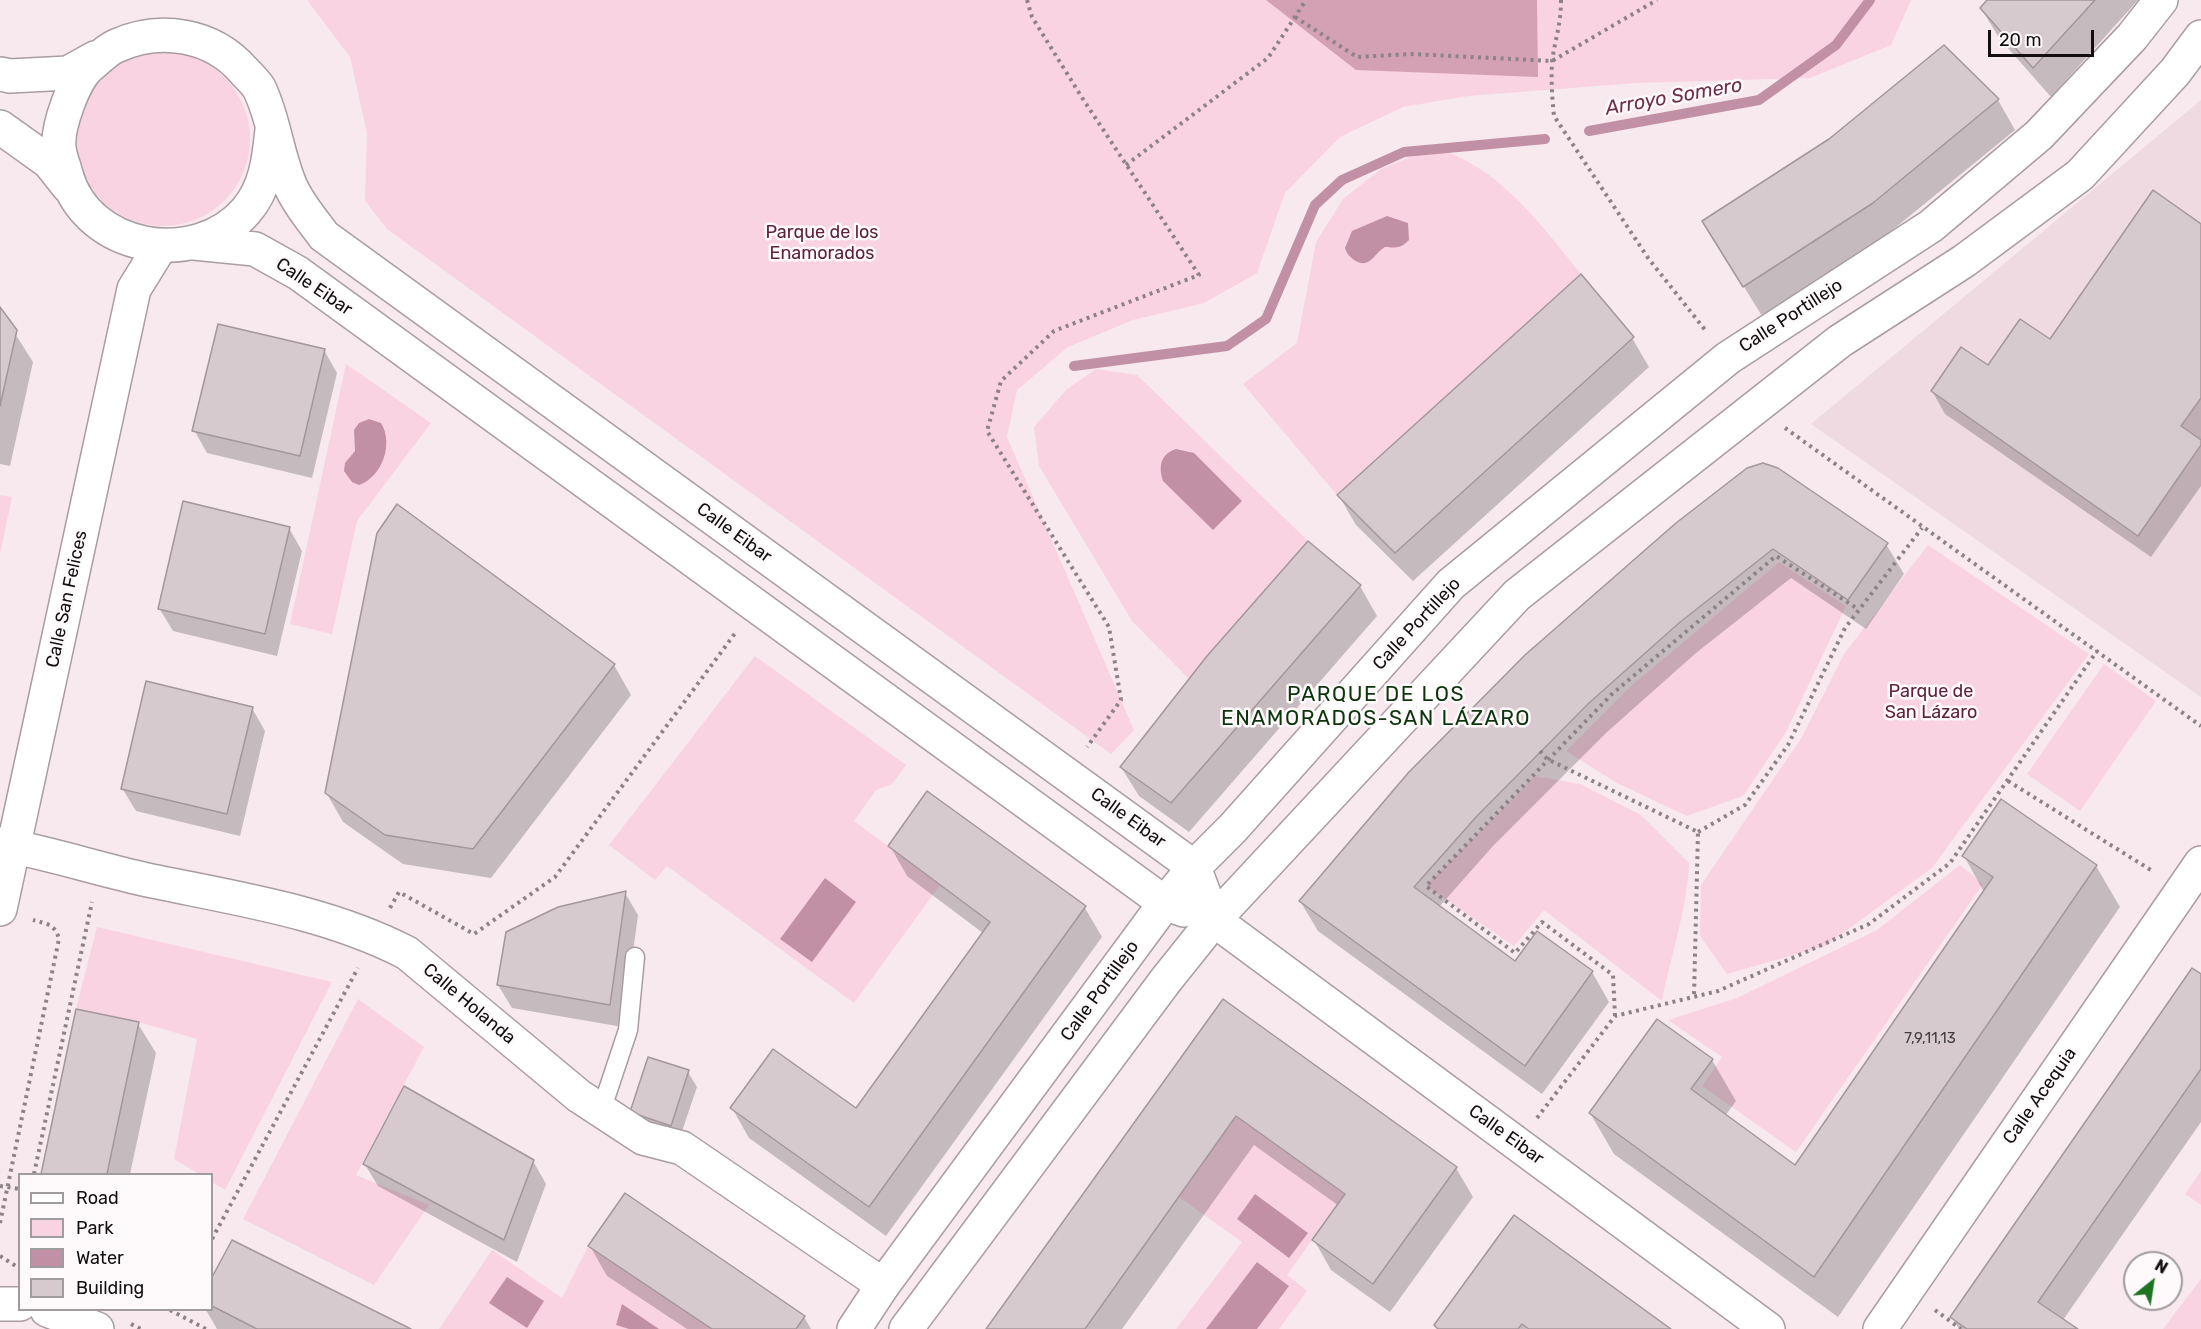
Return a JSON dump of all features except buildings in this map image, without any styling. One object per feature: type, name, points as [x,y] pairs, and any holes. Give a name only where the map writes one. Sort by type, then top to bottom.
[{"type":"main road","name":"Calle Portillejo","points":[[854,1329],[1164,903],[1451,584],[1728,358],[1931,226],[2039,135],[2132,37],[2161,0]]},
{"type":"main road","points":[[0,74],[68,73],[115,46],[157,34],[196,38],[232,57],[258,87],[272,130],[268,173],[246,211],[216,235],[194,243],[160,247],[119,237],[90,216],[49,162],[0,127]]},
{"type":"main road","points":[[906,1329],[1166,980],[1214,920],[1517,595],[1840,341],[1964,261],[2080,175],[2175,72],[2201,37]]},
{"type":"main road","points":[[70,189],[59,146],[71,90],[85,70],[115,46]]},
{"type":"main road","name":"Calle Eibar","points":[[272,130],[291,188],[324,236],[1194,867]]},
{"type":"main road","name":"Calle San Felices","points":[[119,237],[134,289]]},
{"type":"main road","name":"Calle Eibar","points":[[194,243],[255,249],[298,273],[1164,903],[1214,920],[1768,1329]]},
{"type":"main road","name":"Calle San Felices","points":[[0,909],[7,845],[134,289],[160,247]]},
{"type":"main road","name":"Calle Holanda","points":[[7,845],[99,869],[304,914],[375,936],[407,953],[579,1096],[643,1138],[682,1148],[884,1285]]},
{"type":"main road","name":"Calle Acequia","points":[[1880,1329],[2192,896],[2201,863]]},
{"type":"main road","points":[[1194,867],[1214,920]]},
{"type":"main road","points":[[0,1304],[18,1304]]},
{"type":"main road","points":[[50,1311],[97,1329]]},
{"type":"lane","points":[[606,1114],[628,1030],[635,957]]},
{"type":"path","points":[[1027,0],[1032,17],[1126,165],[1199,274],[1054,331],[1001,381],[987,431],[1109,627],[1121,700],[1067,774]]},
{"type":"path","points":[[1126,165],[1268,58],[1306,0]]},
{"type":"path","points":[[1561,0],[1561,24],[1552,62],[1551,90],[1554,116],[1648,258]]},
{"type":"path","points":[[1295,17],[1357,57],[1411,54],[1552,62],[1657,0]]},
{"type":"path","points":[[1757,408],[2201,726]]},
{"type":"path","points":[[1698,832],[1745,804],[1788,745],[1845,628],[1922,528]]},
{"type":"path","points":[[1615,1016],[1613,975],[1542,922],[1515,953],[1426,886],[1612,694],[1776,556],[1858,609]]},
{"type":"path","points":[[213,1237],[399,892],[474,934],[555,877],[755,606]]},
{"type":"path","points":[[1518,1144],[1615,1016],[1718,991],[1869,924],[1950,864],[2097,651]]},
{"type":"path","points":[[1540,751],[1547,759],[1698,832]]},
{"type":"path","points":[[2008,781],[2192,896]]},
{"type":"path","points":[[1695,996],[1698,832]]},
{"type":"path","points":[[34,1173],[99,869]]},
{"type":"path","points":[[0,1223],[59,939],[57,930],[51,924],[31,920]]},
{"type":"path","points":[[0,1186],[18,1189]]},
{"type":"path","points":[[0,1256],[18,1267]]},
{"type":"path","points":[[174,1311],[206,1329]]},
{"type":"shaded area","points":[[1266,0],[1537,0],[1538,77],[1356,70]]},
{"type":"shaded area","points":[[2201,100],[2201,697],[1811,424]]},
{"type":"green space","name":"Parque de los Enamorados","points":[[307,0],[1911,0],[1891,45],[1810,78],[1636,83],[1468,96],[1403,107],[1340,137],[1285,193],[1257,273],[1204,303],[1133,320],[1068,347],[1017,390],[1007,437],[1134,730],[1111,754],[387,229],[365,201],[367,133],[350,57]]},
{"type":"green space","points":[[163,52],[196,59],[225,77],[243,106],[250,139],[243,172],[225,201],[196,219],[163,226],[130,219],[101,201],[83,172],[76,139],[83,106],[101,77],[130,59]]},
{"type":"green space","points":[[1445,151],[1486,173],[1504,187],[1536,220],[1581,274],[1337,495],[1243,384],[1297,343],[1316,242],[1343,199],[1381,169],[1415,155]]},
{"type":"green space","points":[[346,364],[431,423],[357,521],[332,634],[290,624]]},
{"type":"green space","points":[[1096,369],[1137,375],[1308,541],[1189,679],[1132,621],[1039,466],[1034,427],[1066,390]]},
{"type":"green space","points":[[0,495],[12,497],[0,554]]},
{"type":"green space","name":"Parque de San Lázaro","points":[[1928,545],[2089,654],[1932,868],[1825,946],[1727,974],[1700,936],[1701,885],[1802,737],[1844,654]]},
{"type":"green space","points":[[1779,562],[1846,606],[1786,732],[1743,796],[1687,816],[1617,783],[1566,751],[1631,686]]},
{"type":"green space","points":[[755,656],[906,765],[892,784],[876,790],[854,821],[940,885],[854,1003],[667,866],[655,880],[609,845]]},
{"type":"green space","points":[[2104,664],[2156,701],[2080,811],[2027,774]]},
{"type":"green space","points":[[1535,776],[1580,784],[1641,815],[1689,863],[1682,915],[1662,1001],[1544,910],[1514,946],[1426,886]]},
{"type":"green space","points":[[1960,865],[1983,884],[1796,1152],[1702,1086],[1722,1057],[1668,1020],[1737,998],[1877,930]]},
{"type":"green space","points":[[97,927],[332,982],[225,1190],[213,1183],[213,1173],[197,1173],[174,1159],[197,1039],[139,1022],[76,1009]]},
{"type":"green space","points":[[358,999],[424,1047],[356,1175],[429,1205],[374,1285],[243,1219]]},
{"type":"green space","points":[[1236,1116],[1345,1194],[1287,1275],[1307,1291],[1279,1329],[1176,1329],[1242,1242],[1179,1197]]},
{"type":"green space","points":[[2201,1171],[2201,1205],[2185,1194]]},
{"type":"green space","points":[[588,1246],[712,1329],[439,1329],[492,1250],[562,1298]]},
{"type":"green space","points":[[2201,1279],[2201,1329],[2163,1329],[2177,1311],[2183,1311],[2183,1303]]},
{"type":"water","points":[[1387,216],[1408,223],[1409,240],[1404,245],[1385,247],[1371,260],[1364,263],[1359,263],[1348,255],[1345,248],[1352,231]]},
{"type":"water","points":[[369,419],[381,423],[385,431],[386,450],[384,459],[374,475],[359,485],[352,482],[344,471],[345,463],[355,451],[354,430],[359,423]]},
{"type":"water","points":[[1176,449],[1194,453],[1242,501],[1213,530],[1163,481],[1162,461],[1167,454]]},
{"type":"water","points":[[825,878],[856,902],[812,962],[780,939]]},
{"type":"water","points":[[1255,1194],[1308,1233],[1289,1258],[1237,1219]]},
{"type":"water","points":[[1257,1262],[1289,1286],[1257,1329],[1206,1329]]},
{"type":"water","points":[[507,1277],[544,1301],[527,1328],[489,1303]]},
{"type":"water","points":[[622,1304],[659,1329],[629,1329],[616,1325]]},
{"type":"waterway","name":"Arroyo Somero","points":[[1589,131],[1759,100],[1836,45],[1870,0]]},
{"type":"waterway","name":"Arroyo Somero","points":[[1074,366],[1227,346],[1266,319],[1315,205],[1342,180],[1404,152],[1545,139]]},
{"type":"district","name":"PARQUE DE LOS ENAMORADOS-SAN LÁZARO","points":[[1376,707]]}]
